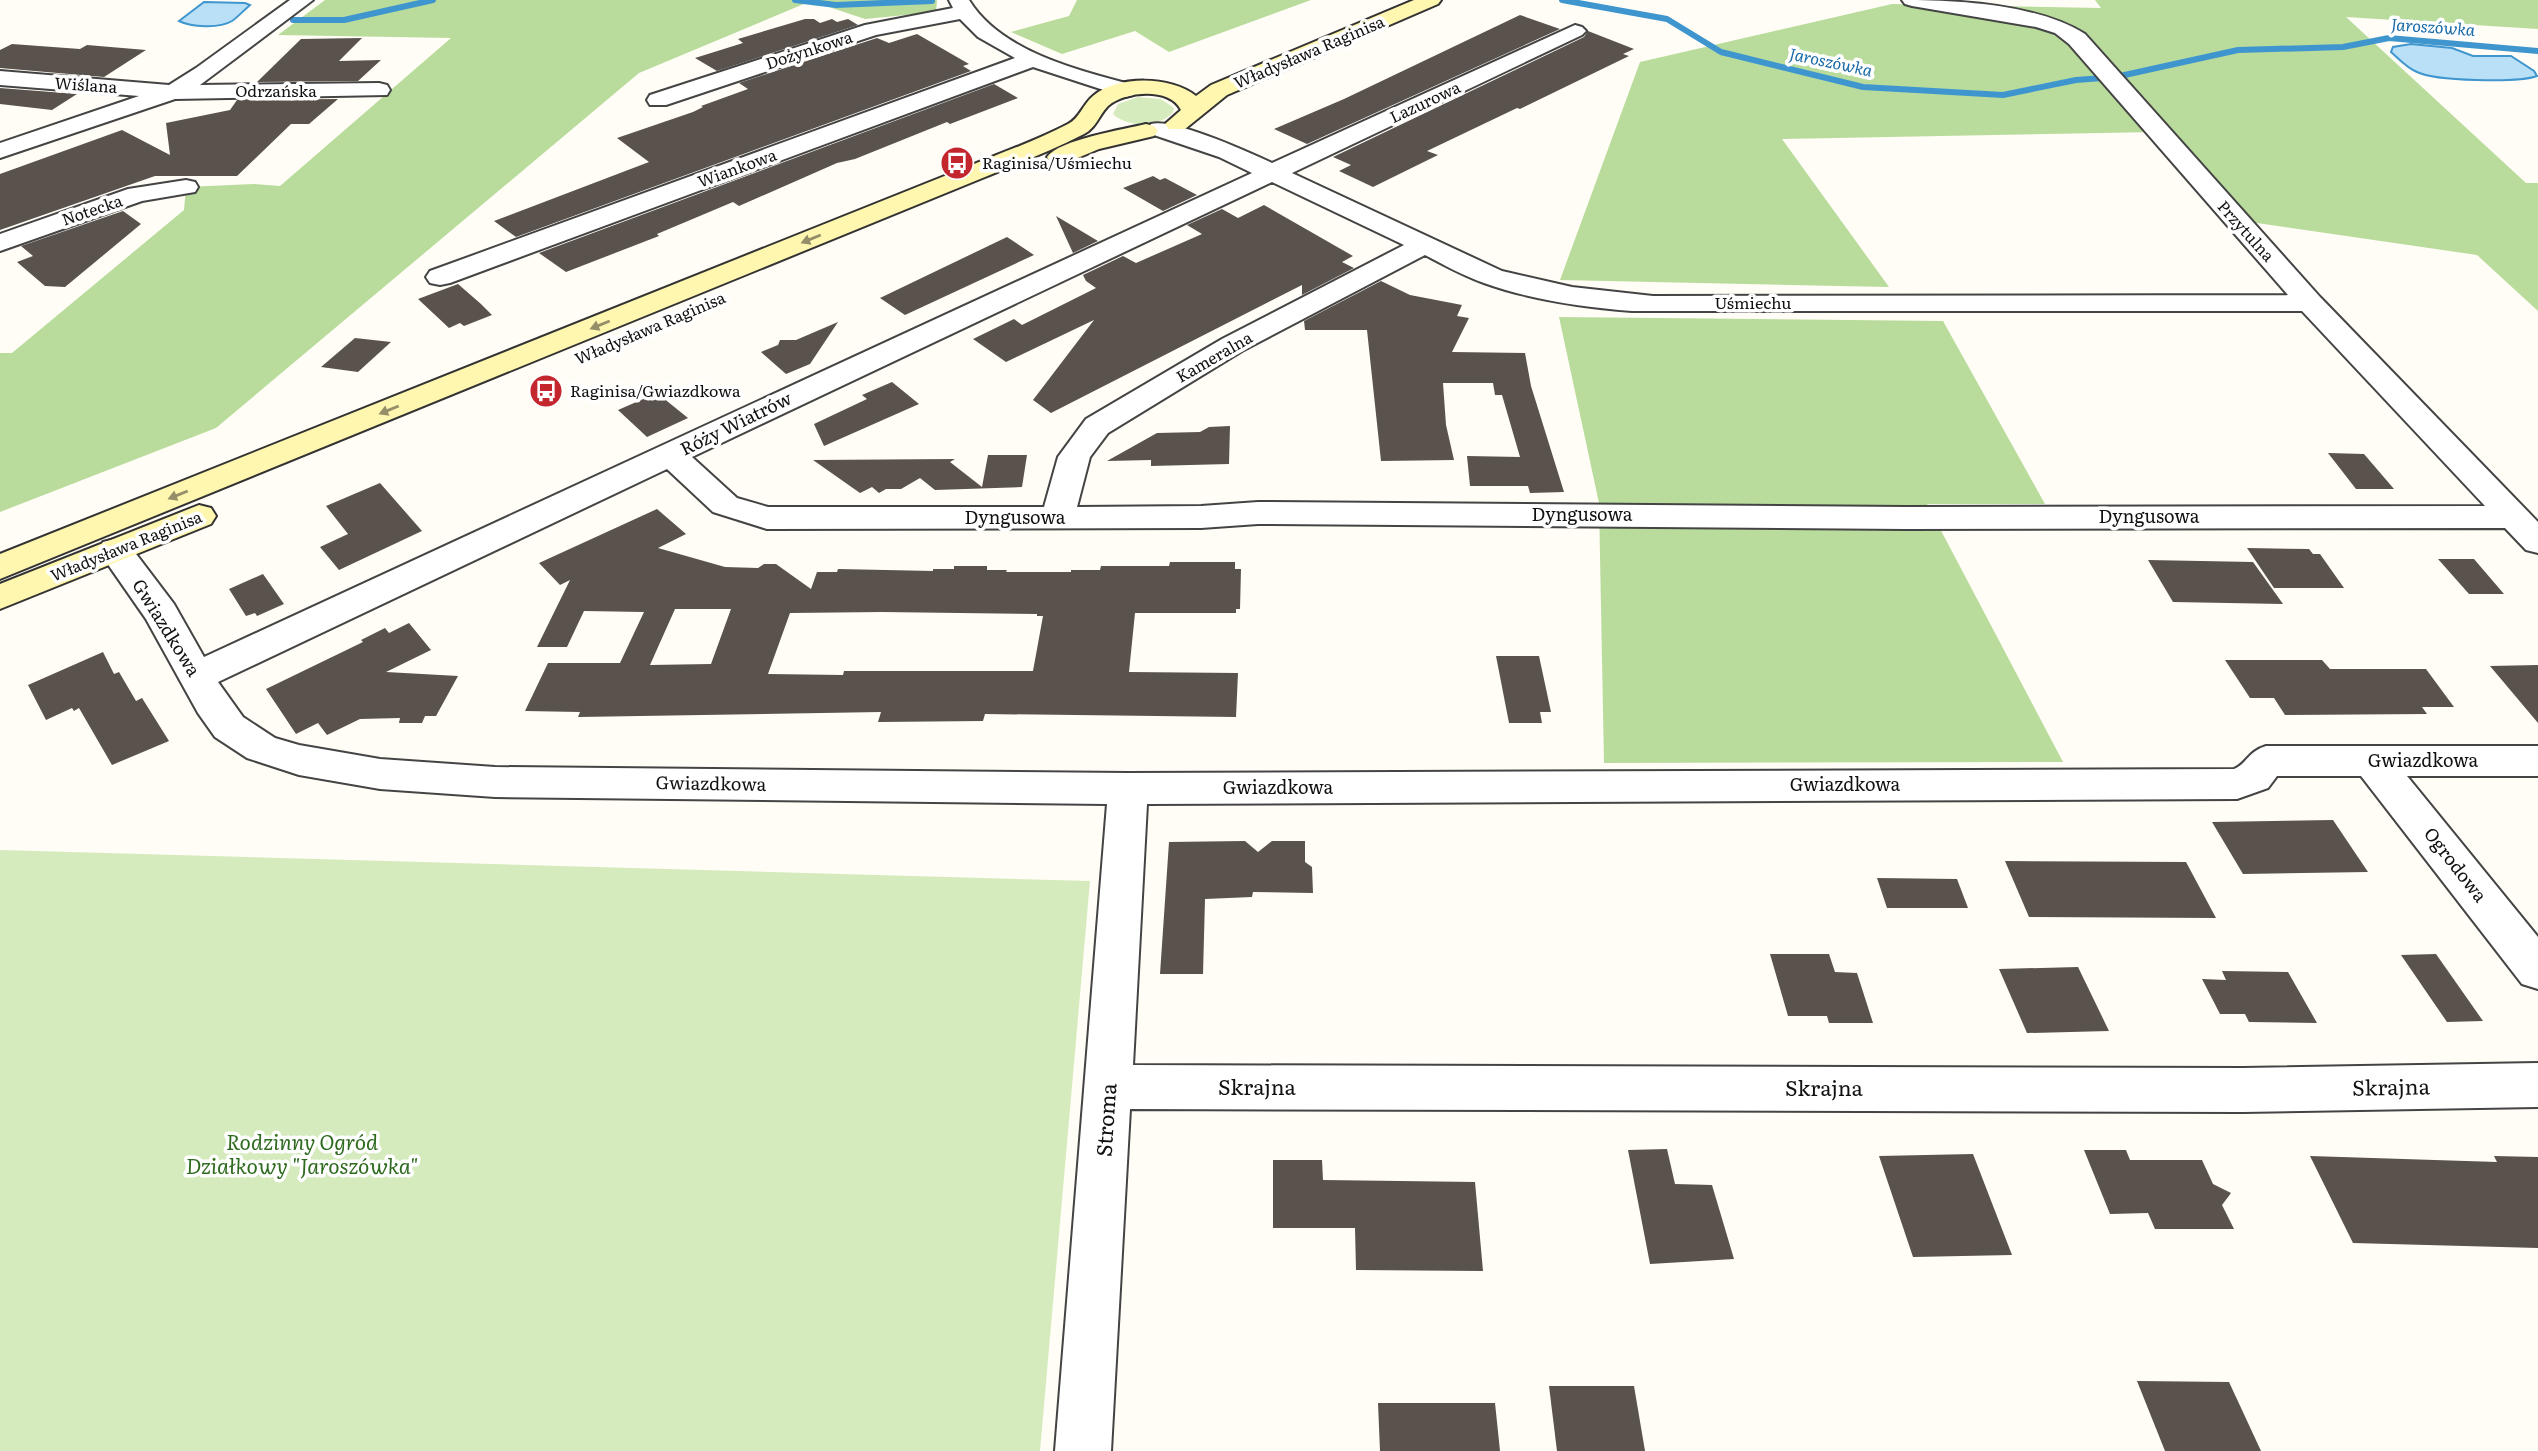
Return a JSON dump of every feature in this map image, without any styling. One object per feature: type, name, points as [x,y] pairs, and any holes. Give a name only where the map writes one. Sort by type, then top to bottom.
[{"type":"main road","name":"Władysława Raginisa","points":[[0,567],[976,172],[1079,128],[1096,108],[1114,93],[1198,76],[1385,0]]},
{"type":"main road","name":"Władysława Raginisa","points":[[0,597],[1091,144],[1152,130],[1189,115],[1206,97],[1219,90],[1431,0]]},
{"type":"main road","points":[[1135,89],[1176,92],[1189,100],[1189,115]]},
{"type":"main road","points":[[1096,108],[1107,125],[1124,130],[1152,130]]},
{"type":"street","name":"Odrzańska","points":[[0,151],[173,92],[204,73],[303,0]]},
{"type":"street","name":"Przytulna","points":[[1912,0],[2041,21],[2070,34],[2116,80],[2157,132],[2310,303],[2538,542]]},
{"type":"street","points":[[962,6],[985,33],[1033,59],[1059,70],[1135,89]]},
{"type":"street","name":"Dożynkowa","points":[[657,100],[872,29],[962,6]]},
{"type":"street","name":"Lazurowa","points":[[1275,174],[1575,31]]},
{"type":"street","name":"Wiankowa","points":[[440,276],[1033,59]]},
{"type":"street","points":[[1059,70],[1096,108]]},
{"type":"street","name":"Wiślana","points":[[0,78],[173,92]]},
{"type":"street","name":"Odrzańska","points":[[173,92],[379,90]]},
{"type":"street","name":"Uśmiechu","points":[[1189,115],[1224,145],[1228,152]]},
{"type":"street","name":"Uśmiechu","points":[[1152,130],[1228,152],[1492,277],[1529,288],[1619,303],[2310,303]]},
{"type":"street","name":"Róży Wiatrów","points":[[197,676],[671,456],[906,342],[1275,174]]},
{"type":"street","name":"Notecka","points":[[0,243],[137,194],[186,187]]},
{"type":"street","name":"Kameralna","points":[[1058,518],[1074,453],[1083,438],[1097,426],[1232,345],[1425,245]]},
{"type":"street","name":"Dyngusowa","points":[[671,456],[725,505],[767,518],[1201,517],[1258,513],[2514,517]]},
{"type":"street","name":"Gwiazdkowa","points":[[115,550],[161,614],[211,703],[229,727],[261,748],[299,760],[380,774],[495,782],[1128,789],[2237,784],[2254,777],[2266,761],[2538,761]]},
{"type":"street","name":"Ogrodowa","points":[[2372,761],[2538,970]]},
{"type":"street","name":"Stroma","points":[[1083,1451],[1128,789]]},
{"type":"street","name":"Skrajna","points":[[1109,1087],[2243,1090],[2538,1085]]},
{"type":"green space","points":[[325,0],[937,0],[936,12],[865,19],[811,1],[639,73],[216,428],[0,512],[0,353],[12,353],[184,210],[186,187],[254,184],[280,186],[451,38],[278,35]]},
{"type":"green space","points":[[1077,0],[1311,0],[1169,52],[1135,31],[1062,54],[1011,32],[1069,16]]},
{"type":"green space","points":[[2095,0],[2538,0],[2538,29],[2346,17],[2526,183],[2538,183],[2538,311],[2477,255],[2236,220],[2157,132],[1782,139],[1889,287],[1560,280],[1640,62],[1892,4],[2101,8]]},
{"type":"green space","points":[[1138,97],[1161,99],[1174,108],[1173,112],[1160,121],[1144,124],[1127,122],[1113,114],[1118,104]]},
{"type":"green space","points":[[1559,317],[1943,321],[2045,504],[1927,504],[2063,762],[1604,763],[1599,503]]},
{"type":"green space","name":"Rodzinny Ogród Działkowy \"Jaroszówka\"","points":[[0,850],[1090,881],[1040,1451],[0,1451]]},
{"type":"water","points":[[204,2],[250,5],[226,24],[198,26],[179,21]]},
{"type":"water","points":[[2411,44],[2452,48],[2473,56],[2511,56],[2534,71],[2537,76],[2495,80],[2427,75],[2410,68],[2391,52],[2393,47]]},
{"type":"building","points":[[1520,15],[1560,29],[1307,144],[1274,129],[1344,99]]},
{"type":"building","points":[[805,19],[814,19],[820,23],[832,19],[837,22],[848,19],[858,25],[717,71],[695,58],[743,43],[738,39]]},
{"type":"building","points":[[1588,31],[1634,49],[1623,54],[1629,56],[1427,151],[1438,155],[1373,187],[1339,171],[1351,165],[1333,157],[1584,37]]},
{"type":"building","points":[[917,34],[969,64],[963,66],[971,71],[516,237],[494,221],[649,162],[617,138],[693,112],[703,107],[701,106],[748,89],[739,83],[877,38],[889,43]]},
{"type":"building","points":[[362,38],[339,61],[381,60],[358,81],[257,82],[301,39]]},
{"type":"building","points":[[12,44],[80,49],[87,45],[146,50],[104,77],[0,68],[0,50]]},
{"type":"building","points":[[994,84],[1018,98],[950,124],[947,122],[855,159],[837,163],[739,206],[733,202],[657,234],[659,236],[566,272],[539,253]]},
{"type":"building","points":[[0,88],[77,94],[52,110],[0,104]]},
{"type":"building","points":[[338,99],[309,124],[291,124],[237,176],[155,176],[0,230],[0,174],[122,130],[170,155],[166,123],[230,110],[237,100]]},
{"type":"building","points":[[1153,176],[1160,180],[1165,178],[1197,195],[1163,211],[1123,188]]},
{"type":"building","points":[[1264,205],[1353,256],[1342,262],[1354,268],[1302,295],[1302,285],[1051,413],[1033,400],[1094,320],[1006,362],[973,339],[1014,319],[1022,325],[1096,288],[1086,281],[1083,275],[1123,256],[1136,263],[1202,234],[1187,225],[1222,209],[1238,218]]},
{"type":"building","points":[[123,211],[141,224],[65,287],[45,286],[17,262],[33,256],[21,246]]},
{"type":"building","points":[[1056,216],[1098,241],[1073,253]]},
{"type":"building","points":[[1007,237],[1034,255],[905,315],[880,298]]},
{"type":"building","points":[[1381,281],[1410,295],[1462,305],[1457,316],[1469,318],[1452,352],[1525,353],[1531,386],[1564,492],[1530,493],[1528,486],[1470,486],[1467,456],[1520,457],[1502,395],[1495,395],[1493,383],[1443,383],[1446,425],[1454,460],[1381,461],[1367,330],[1305,330],[1304,321]]},
{"type":"building","points":[[458,284],[492,315],[464,326],[460,323],[449,328],[418,299]]},
{"type":"building","points":[[838,322],[810,364],[786,374],[761,352],[778,345],[780,340],[796,340]]},
{"type":"building","points":[[355,338],[391,342],[358,372],[321,367]]},
{"type":"building","points":[[892,382],[919,404],[824,446],[814,424],[867,399],[862,395]]},
{"type":"building","points":[[657,393],[688,418],[647,437],[618,410]]},
{"type":"building","points":[[1230,426],[1229,464],[1151,466],[1151,460],[1107,461],[1157,433],[1200,432],[1209,427]]},
{"type":"building","points":[[2328,453],[2364,454],[2394,489],[2356,489]]},
{"type":"building","points":[[988,455],[1027,455],[1022,487],[935,490],[920,478],[901,489],[886,489],[879,493],[872,487],[860,493],[813,460],[955,459],[950,462],[982,487]]},
{"type":"building","points":[[380,483],[422,531],[339,570],[320,547],[348,534],[326,506]]},
{"type":"building","points":[[657,509],[686,534],[658,548],[725,567],[758,568],[764,564],[776,564],[811,589],[817,572],[837,572],[838,569],[933,571],[954,569],[954,566],[987,566],[987,570],[1007,570],[1006,572],[1071,572],[1100,570],[1101,566],[1235,562],[1235,569],[1241,569],[1240,609],[1236,609],[1236,613],[1135,613],[1129,672],[1238,673],[1236,717],[985,714],[983,721],[878,722],[881,712],[578,717],[580,712],[525,711],[548,663],[620,663],[644,612],[584,611],[567,647],[537,647],[570,580],[560,585],[539,563]],"holes":[[[675,609],[731,609],[711,664],[650,665]],[[790,613],[1043,616],[1033,671],[844,671],[843,675],[768,674]]]},
{"type":"building","points":[[2247,548],[2309,549],[2313,554],[2320,554],[2344,588],[2274,588]]},
{"type":"building","points":[[2438,559],[2474,559],[2504,594],[2469,594]]},
{"type":"building","points":[[2148,560],[2253,562],[2283,604],[2173,602]]},
{"type":"building","points":[[263,574],[284,604],[257,616],[255,613],[246,616],[229,589]]},
{"type":"building","points":[[409,623],[431,650],[386,672],[458,676],[436,716],[425,716],[422,723],[399,723],[400,718],[360,719],[327,735],[318,723],[296,734],[266,689],[363,642],[361,640],[385,628],[389,633]]},
{"type":"building","points":[[103,652],[114,674],[119,672],[136,701],[142,698],[169,741],[112,765],[79,708],[74,711],[72,708],[46,720],[28,685]]},
{"type":"building","points":[[1496,656],[1539,656],[1551,712],[1540,712],[1542,723],[1509,723]]},
{"type":"building","points":[[2225,660],[2322,660],[2330,669],[2426,669],[2454,707],[2422,707],[2427,714],[2285,715],[2274,698],[2250,698]]},
{"type":"building","points":[[2538,665],[2538,723],[2490,666]]},
{"type":"building","points":[[2333,820],[2368,872],[2243,874],[2212,822]]},
{"type":"building","points":[[1245,841],[1258,852],[1272,841],[1305,841],[1305,862],[1312,867],[1313,893],[1253,892],[1252,897],[1205,899],[1203,974],[1160,974],[1169,842]]},
{"type":"building","points":[[2005,861],[2186,862],[2216,918],[2029,917]]},
{"type":"building","points":[[1877,878],[1957,879],[1968,908],[1887,908]]},
{"type":"building","points":[[1770,954],[1829,954],[1835,972],[1857,973],[1873,1023],[1829,1023],[1827,1016],[1788,1016]]},
{"type":"building","points":[[2436,954],[2483,1021],[2447,1022],[2401,955]]},
{"type":"building","points":[[2078,967],[2109,1031],[2027,1033],[1999,969]]},
{"type":"building","points":[[2222,971],[2288,972],[2317,1023],[2249,1022],[2245,1014],[2220,1014],[2202,979],[2226,980]]},
{"type":"building","points":[[1667,1149],[1675,1184],[1712,1185],[1734,1259],[1650,1264],[1628,1150]]},
{"type":"building","points":[[2084,1150],[2126,1150],[2130,1160],[2202,1160],[2213,1184],[2231,1193],[2222,1205],[2234,1229],[2155,1229],[2148,1213],[2110,1214]]},
{"type":"building","points":[[1973,1154],[2012,1255],[1913,1257],[1879,1156]]},
{"type":"building","points":[[2310,1156],[2497,1162],[2494,1156],[2538,1157],[2538,1248],[2353,1243]]},
{"type":"building","points":[[1273,1160],[1322,1160],[1323,1180],[1475,1182],[1483,1271],[1356,1270],[1355,1228],[1273,1228]]},
{"type":"building","points":[[2137,1381],[2229,1382],[2261,1451],[2165,1451]]},
{"type":"building","points":[[1549,1386],[1634,1386],[1645,1451],[1557,1451]]},
{"type":"building","points":[[1378,1403],[1495,1403],[1500,1451],[1380,1451]]},
{"type":"waterway","name":"Jaroszówka","points":[[293,20],[344,20],[433,0]]},
{"type":"waterway","name":"Jaroszówka","points":[[795,0],[836,5],[932,1]]},
{"type":"waterway","name":"Jaroszówka","points":[[1562,0],[1667,19],[1721,52],[1863,87],[2003,95],[2076,80],[2103,78]]},
{"type":"waterway","name":"Jaroszówka","points":[[2120,76],[2238,50],[2343,47],[2389,38],[2538,51]]},
{"type":"place","name":"Raginisa/Uśmiechu","points":[[957,163]]},
{"type":"place","name":"Raginisa/Gwiazdkowa","points":[[546,391]]}]
